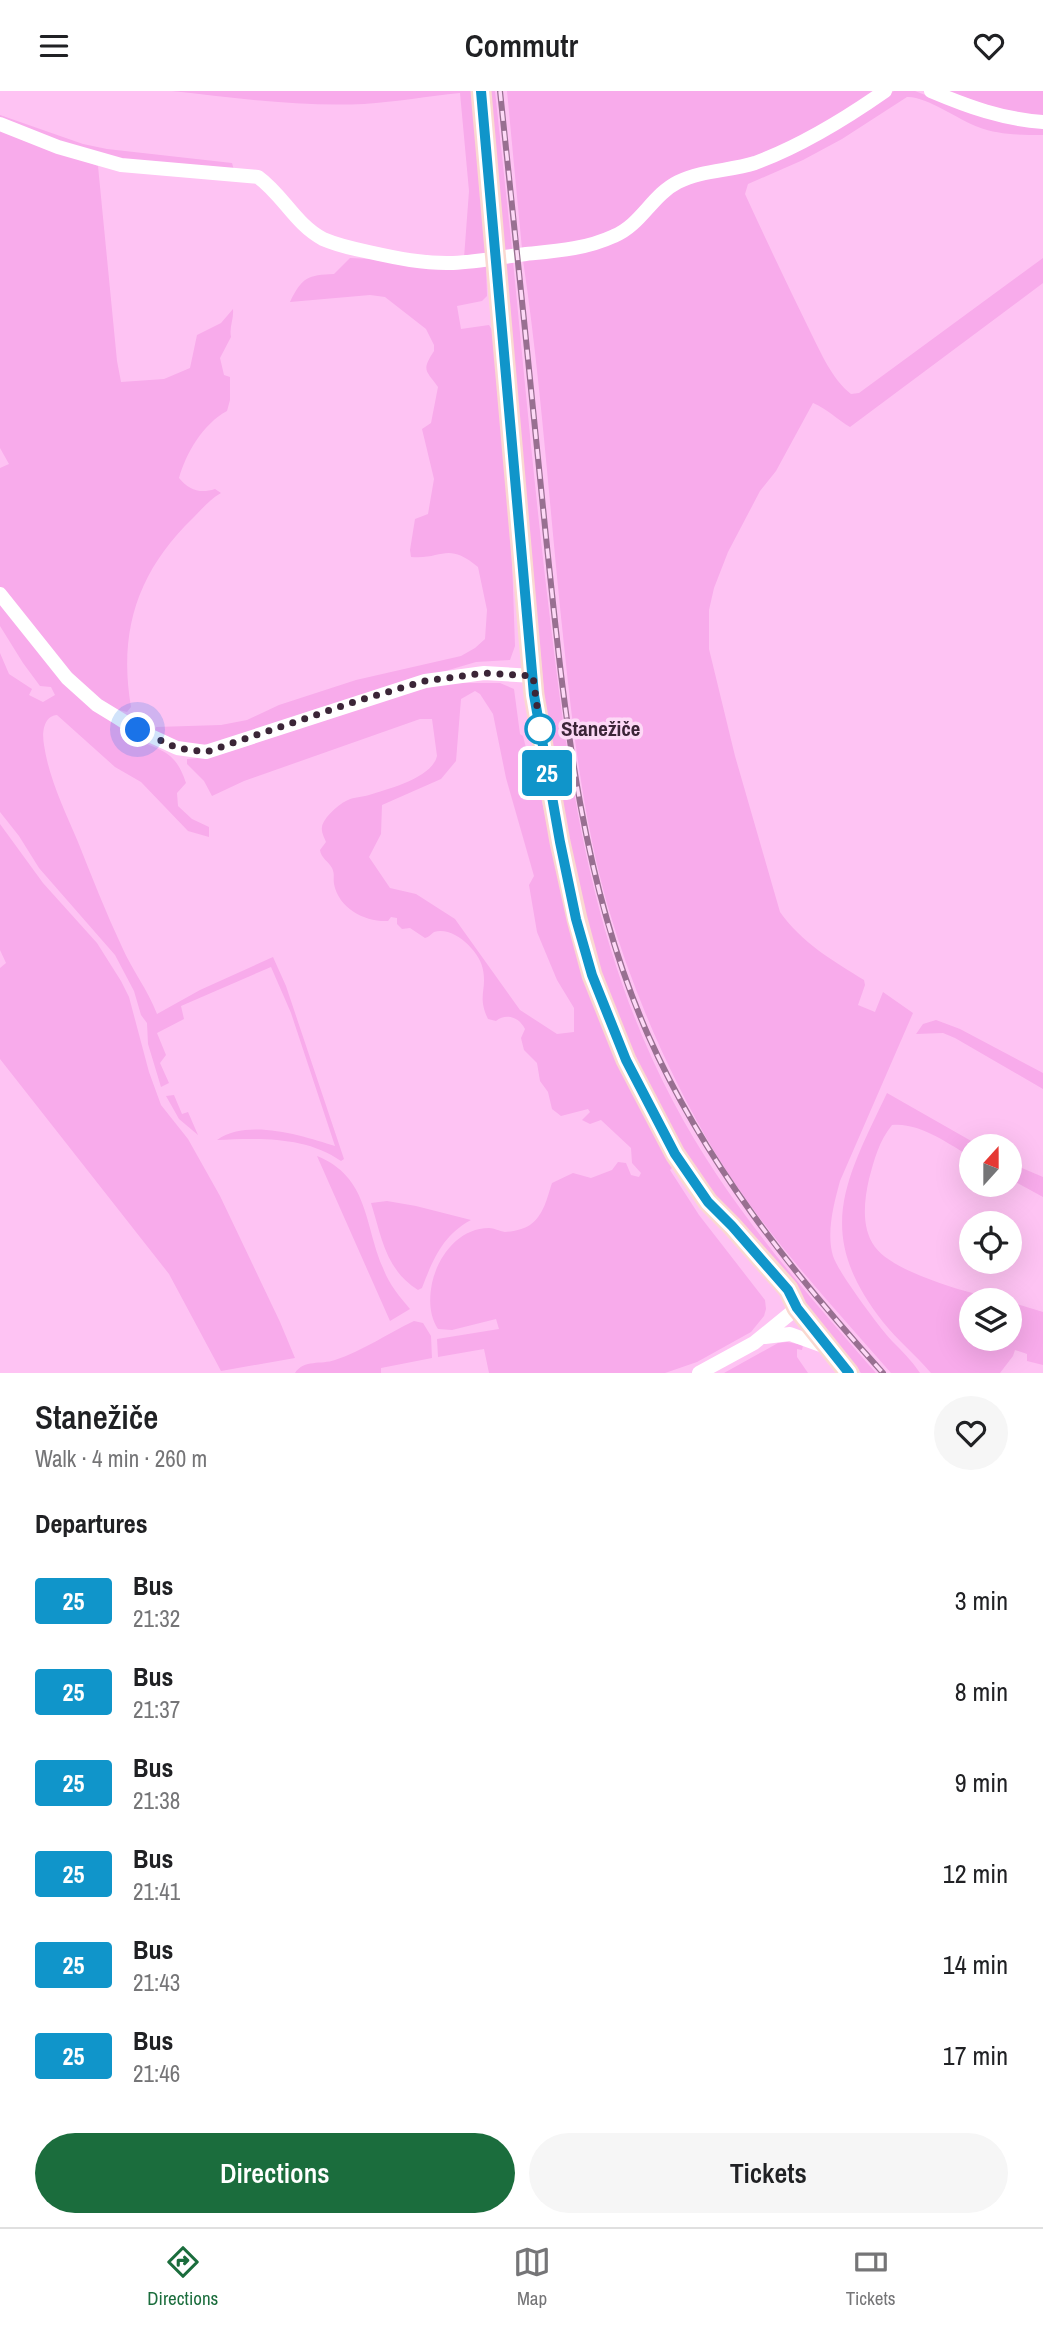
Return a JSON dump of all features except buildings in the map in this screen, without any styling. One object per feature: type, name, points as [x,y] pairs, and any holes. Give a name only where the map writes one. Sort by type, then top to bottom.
[{"type":"main road","points":[[481,91],[533,676],[560,842],[576,919],[592,975],[607,1016],[646,1101],[675,1154],[708,1202],[788,1290],[797,1308],[849,1373]]},
{"type":"street","points":[[0,124],[58,147],[121,165],[258,177],[270,186],[291,213],[324,239],[396,258],[453,263],[572,250],[617,235],[678,182],[754,163],[787,149],[858,110],[885,91]]},
{"type":"street","points":[[931,91],[991,115],[1043,122]]},
{"type":"street","points":[[0,594],[59,669],[97,705],[138,730],[177,748],[206,752],[425,681],[484,673],[533,676]]},
{"type":"street","points":[[699,1373],[763,1337],[797,1308]]},
{"type":"street","points":[[763,1337],[790,1334],[830,1349]]},
{"type":"shaded area","points":[[172,91],[474,91],[486,253],[464,258],[469,191],[460,93],[340,105]]},
{"type":"shaded area","points":[[488,91],[495,91],[512,249],[503,251]]},
{"type":"shaded area","points":[[507,91],[876,91],[860,104],[754,160],[700,170],[631,221],[591,241],[522,249]]},
{"type":"shaded area","points":[[894,91],[915,91],[966,111],[1043,127],[1043,135],[986,130],[923,100],[907,97],[842,139],[803,160],[748,184],[745,194],[818,348],[838,381],[851,394],[859,393],[1043,258],[1043,283],[850,427],[813,403],[776,471],[760,491],[728,552],[709,610],[709,649],[735,756],[780,912],[808,942],[864,980],[865,985],[858,1005],[875,1012],[883,992],[913,1013],[840,1181],[830,1238],[836,1264],[850,1286],[920,1373],[891,1373],[798,1266],[733,1181],[682,1093],[629,970],[608,907],[592,843],[580,777],[567,678],[541,404],[523,260],[592,249],[673,190],[869,109]]},
{"type":"shaded area","points":[[939,91],[1043,91],[1043,118],[1014,115]]},
{"type":"shaded area","points":[[0,115],[83,144],[232,163],[234,170],[117,160],[0,121]]},
{"type":"shaded area","points":[[0,130],[98,166],[121,382],[164,379],[190,368],[197,335],[221,323],[233,309],[231,337],[220,358],[224,375],[230,377],[227,411],[203,431],[186,459],[179,478],[195,490],[215,489],[221,493],[206,504],[174,538],[158,559],[136,604],[127,653],[131,707],[127,712],[111,708],[99,700],[60,663],[0,587],[0,468],[9,464],[0,448]]},
{"type":"shaded area","points":[[350,258],[486,264],[487,296],[482,301],[457,306],[461,329],[489,325],[493,332],[511,530],[515,646],[510,660],[476,662],[319,708],[210,745],[178,744],[155,731],[156,727],[221,725],[247,720],[279,705],[356,680],[461,656],[485,639],[487,610],[478,567],[451,553],[411,557],[415,519],[428,514],[434,479],[422,429],[431,423],[438,387],[426,367],[434,345],[426,329],[385,297],[370,295],[290,302],[302,282],[318,275],[334,274]]},
{"type":"shaded area","points":[[504,261],[513,261],[540,535],[567,751],[590,871],[624,989],[674,1103],[718,1176],[767,1244],[876,1373],[861,1373],[810,1309],[723,1210],[685,1157],[608,1000],[573,868],[545,703]]},
{"type":"shaded area","points":[[0,603],[44,659],[76,692],[132,736],[171,757],[186,783],[177,793],[178,806],[192,819],[209,827],[209,837],[188,831],[141,782],[115,767],[57,715],[46,722],[44,745],[58,795],[116,934],[157,1014],[200,990],[273,957],[286,986],[344,1159],[341,1161],[313,1147],[281,1140],[217,1140],[244,1130],[260,1130],[292,1134],[335,1146],[291,1013],[271,967],[181,1006],[184,1019],[157,1033],[166,1055],[160,1063],[169,1083],[161,1087],[148,1044],[147,1023],[115,955],[39,868],[0,812],[0,653],[9,674],[32,689],[29,695],[43,702],[55,695],[51,687],[40,686],[0,626]]},
{"type":"shaded area","points":[[453,683],[500,683],[514,689],[520,734],[523,736],[541,797],[559,879],[674,1166],[670,1170],[699,1215],[765,1300],[764,1316],[751,1332],[697,1362],[665,1373],[489,1373],[484,1349],[438,1357],[437,1339],[499,1329],[496,1319],[452,1330],[438,1329],[435,1324],[430,1301],[435,1273],[445,1254],[459,1238],[478,1229],[491,1228],[508,1232],[530,1225],[542,1211],[552,1183],[573,1173],[591,1178],[612,1170],[618,1162],[626,1163],[631,1175],[639,1177],[641,1173],[632,1163],[631,1148],[601,1120],[590,1124],[582,1120],[590,1112],[588,1109],[561,1116],[552,1109],[548,1092],[540,1081],[537,1063],[524,1050],[521,1038],[525,1029],[512,1017],[496,1021],[488,1019],[483,1005],[484,977],[481,963],[465,942],[458,936],[442,931],[434,932],[425,938],[410,928],[402,929],[397,924],[397,918],[379,921],[362,916],[347,907],[337,893],[333,870],[320,850],[326,842],[322,831],[325,819],[332,811],[353,798],[398,786],[427,771],[437,756],[432,719],[420,719],[244,781],[212,796],[204,781],[187,764],[187,759],[231,751],[358,707]],"holes":[[[475,691],[493,714],[506,778],[534,876],[529,885],[537,932],[557,980],[574,1008],[574,1032],[557,1034],[520,1010],[455,919],[416,894],[390,888],[369,857],[381,834],[382,805],[441,779],[456,761],[461,699]]]},
{"type":"shaded area","points":[[0,824],[43,883],[97,943],[121,981],[129,997],[149,1072],[161,1105],[188,1139],[220,1196],[295,1358],[221,1371],[169,1274],[0,1059],[0,968],[6,963],[0,950]]},
{"type":"shaded area","points":[[936,1020],[960,1029],[1043,1073],[1043,1089],[955,1038],[943,1033],[916,1034],[923,1024]]},
{"type":"shaded area","points":[[887,1093],[959,1134],[959,1150],[923,1130],[892,1125],[878,1151],[867,1187],[867,1231],[875,1247],[899,1266],[959,1289],[959,1351],[1015,1351],[1000,1373],[931,1373],[888,1329],[862,1291],[848,1262],[843,1235],[843,1208],[859,1154]]},
{"type":"shaded area","points":[[174,1095],[182,1114],[188,1112],[198,1135],[179,1119],[166,1096]]},
{"type":"shaded area","points":[[317,1156],[347,1176],[356,1189],[385,1274],[410,1309],[390,1321]]},
{"type":"shaded area","points":[[1022,1168],[1043,1177],[1043,1197],[1022,1186]]},
{"type":"shaded area","points":[[387,1201],[471,1220],[446,1240],[422,1288],[418,1290],[398,1272],[386,1252],[371,1203]]},
{"type":"shaded area","points":[[1022,1306],[1043,1312],[1043,1365],[1027,1361],[1027,1354],[1018,1351],[1022,1351]]},
{"type":"shaded area","points":[[414,1321],[423,1323],[431,1336],[432,1358],[381,1368],[381,1373],[295,1373],[308,1364],[345,1356]]},
{"type":"shaded area","points":[[778,1343],[803,1345],[802,1350],[797,1349],[797,1357],[808,1373],[724,1373]]},
{"type":"railway","points":[[500,91],[568,727],[590,853],[605,915],[648,1035],[696,1127],[723,1171],[783,1255],[883,1373]]},
{"type":"bus line","name":"25","points":[[481,91],[534,695],[560,842],[576,919],[592,975],[626,1060],[675,1154],[708,1202],[788,1290],[797,1308],[849,1373]]},
{"type":"place","name":"Stanežiče","points":[[540,729]]},
{"type":"route","points":[[138,730],[177,748],[206,752],[239,739],[425,681],[484,673],[533,676],[540,729]]}]
